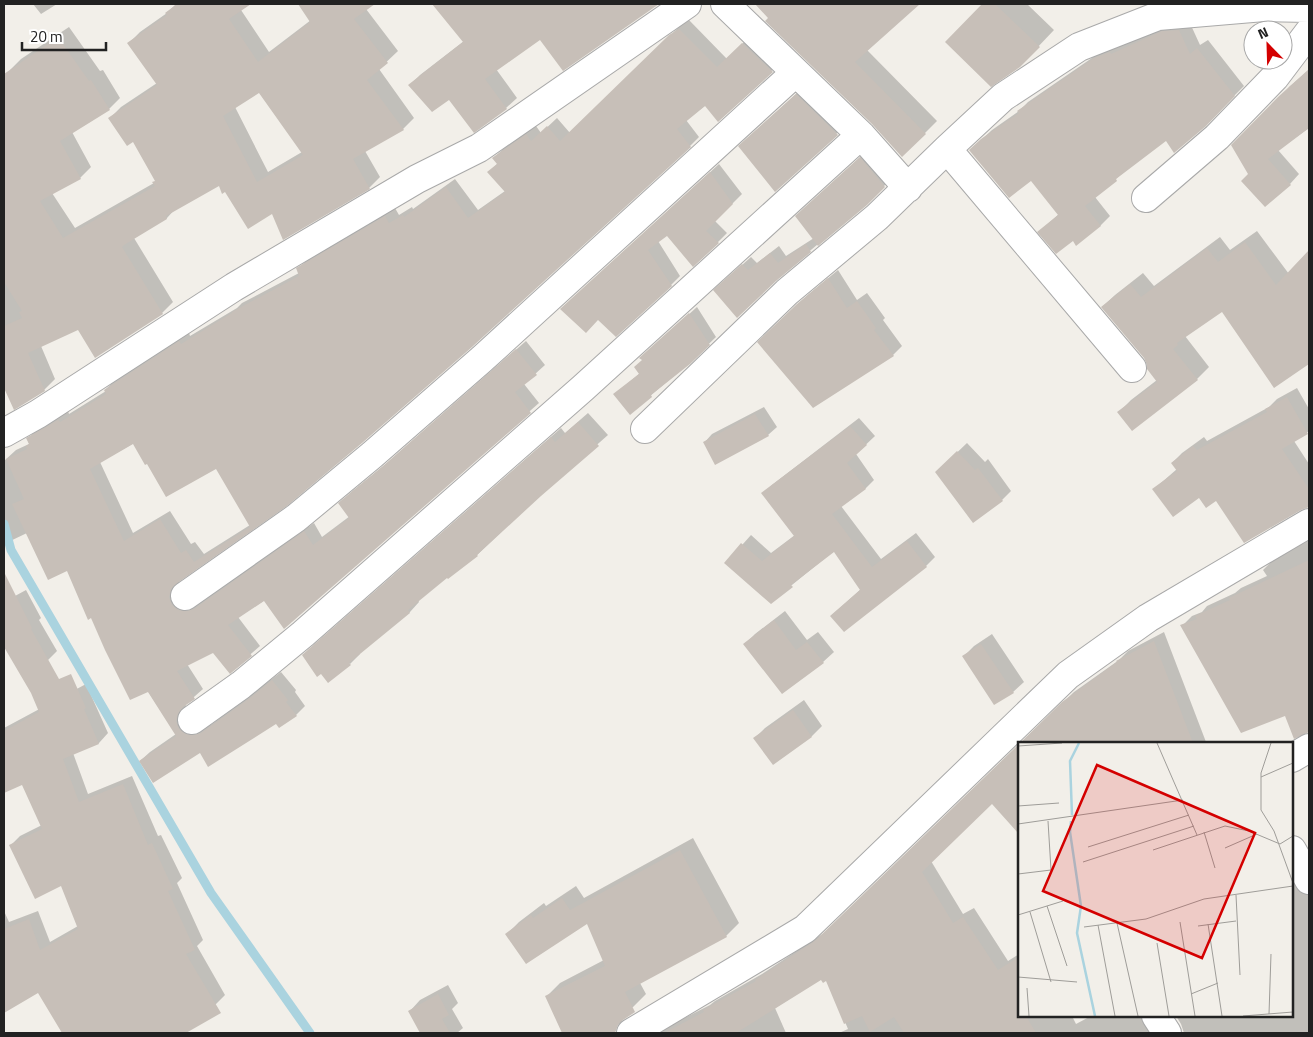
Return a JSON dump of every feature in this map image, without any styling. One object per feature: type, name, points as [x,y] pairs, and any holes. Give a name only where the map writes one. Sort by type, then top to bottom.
[{"type":"street","points":[[4,433],[38,414],[234,287],[417,179],[478,148],[687,4]]},
{"type":"street","points":[[725,4],[860,135],[908,188]]},
{"type":"street","points":[[645,428],[787,292],[877,218],[1003,97],[1079,47],[1158,16],[1264,7],[1309,8]]},
{"type":"street","points":[[1146,198],[1217,137],[1275,77],[1309,32]]},
{"type":"street","points":[[185,596],[296,518],[372,455],[482,359],[795,73]]},
{"type":"street","points":[[192,720],[241,685],[303,634],[583,388],[860,135]]},
{"type":"street","points":[[948,148],[1132,368]]},
{"type":"street","points":[[631,1033],[805,929],[1068,675],[1148,618],[1309,523]]},
{"type":"street","points":[[1293,757],[1309,748]]},
{"type":"street","points":[[1293,852],[1309,880]]},
{"type":"street","points":[[1157,1017],[1167,1033]]},
{"type":"building","points":[[177,4],[251,4],[229,19],[258,62],[310,22],[298,4],[375,4],[354,19],[388,63],[367,80],[404,130],[353,159],[370,189],[283,240],[272,214],[248,229],[225,192],[222,194],[219,186],[166,216],[167,219],[124,245],[122,247],[163,314],[95,358],[78,330],[28,353],[45,391],[14,410],[4,388],[4,326],[22,318],[19,312],[22,311],[4,282],[4,74],[58,37],[89,81],[91,80],[110,110],[60,141],[81,179],[40,201],[63,238],[155,186],[152,182],[155,181],[133,142],[127,146],[108,118],[157,85],[127,43],[167,15],[165,13]],"holes":[[[259,93],[303,155],[257,182],[223,116]]]},
{"type":"building","points":[[432,4],[659,4],[563,71],[540,40],[485,79],[507,109],[474,133],[449,100],[432,112],[408,85],[463,42]]},
{"type":"building","points":[[755,4],[920,4],[855,62],[926,134],[902,157],[872,124],[765,21],[768,18]]},
{"type":"building","points":[[982,4],[995,4],[1040,47],[1020,67],[991,87],[945,42]]},
{"type":"building","points":[[679,29],[717,67],[742,43],[773,72],[718,122],[705,106],[677,129],[691,147],[472,347],[287,506],[171,589],[169,597],[172,605],[178,610],[187,611],[194,609],[304,531],[313,545],[349,518],[338,503],[382,467],[516,349],[537,375],[515,392],[531,413],[284,629],[264,601],[228,625],[252,656],[230,674],[213,653],[177,671],[195,699],[183,707],[176,721],[179,729],[186,734],[194,735],[201,733],[272,680],[288,700],[286,702],[297,716],[279,728],[276,724],[208,767],[200,753],[153,783],[139,761],[176,736],[148,692],[130,700],[91,618],[88,620],[67,571],[48,580],[12,504],[24,499],[6,459],[27,449],[26,446],[29,444],[26,438],[58,420],[60,422],[106,394],[104,390],[179,341],[181,344],[232,312],[299,276],[296,268],[385,216],[389,223],[403,215],[404,217],[446,187],[468,218],[505,192],[487,172],[497,164],[492,158],[526,134],[531,141],[547,126],[560,141],[669,35]],"holes":[[[133,444],[145,465],[147,464],[166,497],[216,469],[250,527],[194,562],[186,550],[181,553],[160,519],[124,541],[90,469]]]},
{"type":"building","points":[[1179,30],[1190,54],[1197,48],[1235,96],[1206,126],[1174,153],[1166,141],[1116,179],[1117,181],[1085,206],[1101,226],[1076,246],[1073,241],[1056,254],[1037,232],[1058,215],[1031,181],[1009,198],[969,150],[981,139],[1019,113],[1017,111],[1094,58],[1110,52],[1111,54],[1162,31]]},
{"type":"building","points":[[1309,69],[1309,128],[1268,159],[1291,185],[1265,207],[1241,181],[1248,174],[1231,145],[1278,97]]},
{"type":"building","points":[[796,94],[838,135],[775,192],[738,146]]},
{"type":"building","points":[[860,157],[885,187],[867,205],[818,246],[795,216]]},
{"type":"building","points":[[710,172],[733,204],[706,231],[719,243],[693,267],[667,236],[648,250],[672,286],[616,337],[598,320],[586,333],[560,309]]},
{"type":"building","points":[[1245,242],[1276,285],[1309,250],[1309,364],[1274,388],[1222,312],[1177,343],[1178,345],[1173,349],[1198,380],[1132,431],[1117,412],[1157,382],[1147,369],[1144,358],[1101,307],[1130,284],[1141,297],[1207,248],[1218,262]]},
{"type":"building","points":[[806,244],[811,252],[776,281],[737,318],[713,290],[742,264],[748,270],[770,253],[778,263]]},
{"type":"building","points":[[828,278],[847,308],[857,301],[876,328],[874,330],[894,356],[813,408],[757,342]]},
{"type":"building","points":[[689,313],[710,345],[630,415],[613,394],[639,374],[634,367],[642,360],[639,358]]},
{"type":"building","points":[[1287,397],[1308,434],[1282,449],[1309,489],[1309,507],[1244,543],[1216,501],[1206,508],[1199,498],[1173,517],[1152,489],[1177,471],[1171,463],[1193,446],[1197,450],[1267,412],[1265,409]]},
{"type":"building","points":[[755,414],[769,436],[715,465],[703,442]]},
{"type":"building","points":[[578,422],[599,446],[541,496],[478,556],[447,578],[408,610],[410,613],[349,663],[351,665],[328,683],[321,674],[317,677],[302,655],[551,437],[555,442]]},
{"type":"building","points":[[850,426],[867,445],[847,463],[866,489],[832,514],[872,567],[907,541],[927,567],[844,632],[830,616],[860,590],[834,552],[791,585],[793,587],[771,604],[724,563],[741,543],[762,561],[794,536],[761,493]]},
{"type":"building","points":[[957,451],[975,470],[978,468],[1003,501],[973,523],[935,472]]},
{"type":"building","points":[[1309,560],[1309,732],[1294,739],[1285,716],[1241,733],[1180,625],[1197,619],[1195,616],[1230,600],[1229,598]]},
{"type":"building","points":[[4,572],[31,629],[59,679],[71,674],[99,744],[63,759],[79,802],[123,784],[148,845],[152,843],[173,889],[168,891],[195,950],[186,954],[221,1013],[186,1033],[62,1033],[38,993],[4,1013],[4,929],[29,919],[40,950],[78,929],[61,886],[35,899],[9,845],[42,829],[22,785],[4,793],[4,731],[39,712],[31,693],[4,647]]},
{"type":"building","points":[[774,620],[796,650],[807,642],[824,663],[782,694],[743,644]]},
{"type":"building","points":[[1154,641],[1193,742],[1021,742],[1062,702],[1116,661]]},
{"type":"building","points":[[981,644],[1014,693],[994,705],[962,656]]},
{"type":"building","points":[[793,710],[812,737],[773,765],[753,738]]},
{"type":"building","points":[[1018,745],[1018,833],[992,804],[922,872],[953,923],[963,917],[998,970],[1018,958],[1018,1017],[1027,1017],[1036,1033],[904,1033],[894,1017],[870,1032],[862,1016],[844,1024],[826,981],[823,983],[821,980],[736,1033],[664,1033],[756,981],[816,940]]},
{"type":"building","points":[[680,850],[727,937],[625,992],[635,1012],[618,1025],[615,1033],[562,1033],[545,996],[605,966],[587,924],[526,964],[505,934],[531,915],[533,918],[562,898],[570,910]]},
{"type":"building","points":[[438,994],[449,1015],[442,1019],[450,1033],[420,1033],[408,1011]]},
{"type":"waterway","points":[[4,524],[11,550],[211,893],[310,1033]]}]
